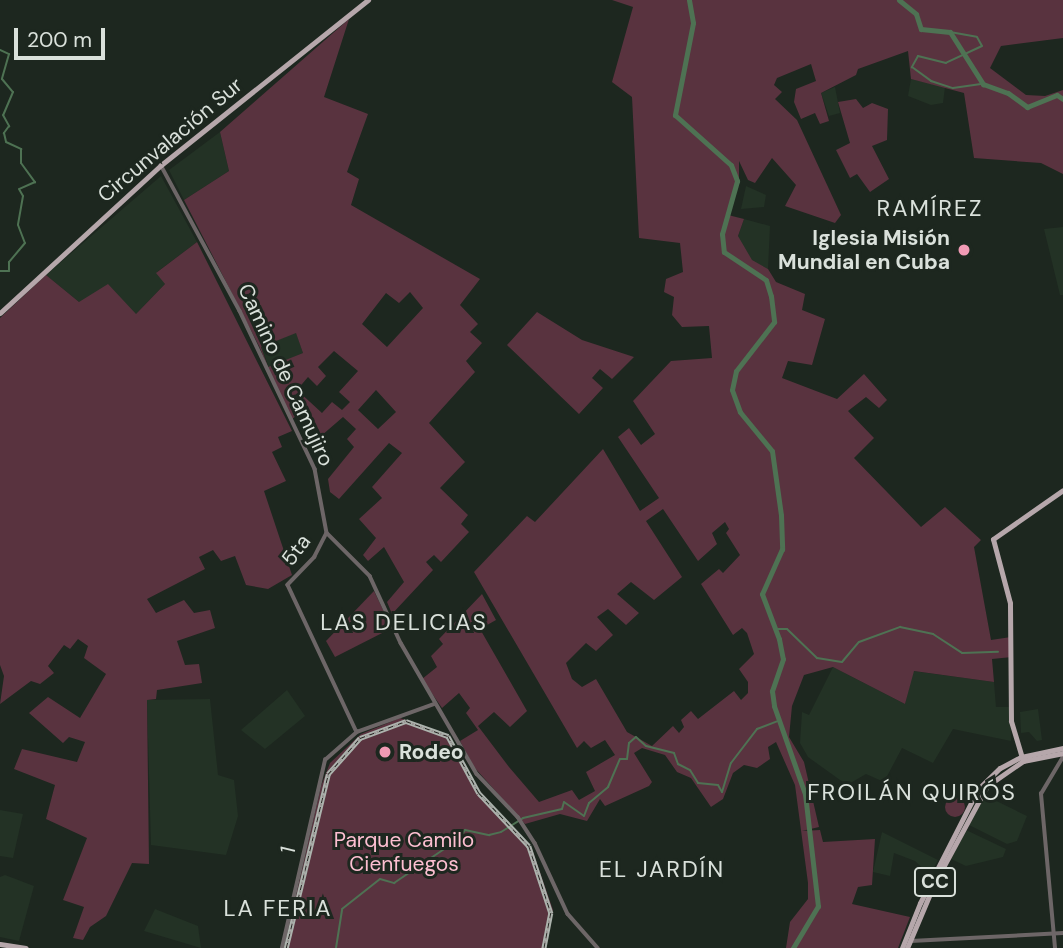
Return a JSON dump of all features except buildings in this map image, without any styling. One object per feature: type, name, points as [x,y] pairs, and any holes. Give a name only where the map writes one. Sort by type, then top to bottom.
[{"type":"main road","name":"Circunvalación Sur","points":[[0,313],[161,165],[368,0]]},
{"type":"main road","points":[[1022,759],[1011,721],[1010,603],[994,536],[1063,490]]},
{"type":"main road","name":"CC","points":[[905,948],[983,792],[1003,771],[1022,759],[1063,752]]},
{"type":"main road","points":[[0,944],[26,948]]},
{"type":"street","name":"Camino de Camujiro","points":[[161,165],[240,311],[314,469],[327,533]]},
{"type":"street","name":"5ta","points":[[327,533],[315,557],[288,585],[357,732]]},
{"type":"street","points":[[327,533],[370,576],[434,704],[477,775],[518,817],[568,914],[598,948]]},
{"type":"street","points":[[357,732],[434,704]]},
{"type":"street","name":"1","points":[[282,948],[325,760],[357,732]]},
{"type":"street","points":[[1055,948],[1041,794],[1063,752]]},
{"type":"street","points":[[907,940],[1063,933]]},
{"type":"shaded area","points":[[911,79],[945,87],[943,103],[931,105],[908,96]]},
{"type":"shaded area","points":[[835,87],[840,113],[829,116],[821,93]]},
{"type":"shaded area","points":[[220,132],[229,171],[184,200],[169,170]]},
{"type":"shaded area","points":[[161,176],[197,242],[157,272],[165,284],[136,314],[79,302],[46,275]]},
{"type":"shaded area","points":[[746,186],[766,195],[764,207],[741,209]]},
{"type":"shaded area","points":[[744,219],[770,226],[768,269],[752,261],[741,245],[738,236]]},
{"type":"shaded area","points":[[1063,227],[1063,295],[1060,295],[1044,229]]},
{"type":"shaded area","points":[[296,332],[303,353],[269,368],[261,347]]},
{"type":"shaded area","points":[[833,667],[905,704],[913,671],[994,682],[996,707],[1010,707],[1011,741],[953,729],[933,763],[902,748],[884,782],[866,774],[847,785],[808,757],[800,743],[802,712],[809,715]]},
{"type":"shaded area","points":[[287,690],[305,716],[265,749],[241,730]]},
{"type":"shaded area","points":[[210,699],[218,775],[234,780],[238,816],[226,855],[151,845],[147,700]]},
{"type":"shaded area","points":[[1038,709],[1042,740],[1037,741],[1029,732],[1021,733],[1020,712]]},
{"type":"shaded area","points":[[984,795],[1027,816],[1017,841],[1007,844],[969,825]]},
{"type":"shaded area","points":[[0,810],[23,814],[13,858],[0,856]]},
{"type":"shaded area","points":[[966,830],[1006,849],[1003,857],[966,866],[951,859]]},
{"type":"shaded area","points":[[882,832],[938,860],[930,875],[915,861],[894,853],[890,876],[873,872]]},
{"type":"shaded area","points":[[5,875],[34,886],[19,941],[0,937],[0,877]]},
{"type":"shaded area","points":[[155,909],[198,926],[201,948],[144,931]]},
{"type":"green space","points":[[612,0],[1063,0],[1063,38],[1001,46],[990,68],[1026,95],[1045,96],[1063,90],[1063,174],[1041,163],[974,158],[964,93],[911,79],[908,51],[858,69],[856,75],[821,93],[829,121],[820,124],[815,113],[801,119],[794,102],[796,89],[816,81],[811,64],[777,78],[774,85],[782,92],[775,99],[797,120],[841,215],[835,223],[785,206],[796,185],[772,158],[755,183],[748,180],[739,161],[739,182],[728,215],[744,219],[738,236],[752,260],[768,269],[776,282],[805,294],[802,310],[825,319],[812,365],[788,361],[782,378],[837,399],[864,374],[887,400],[879,408],[866,397],[848,411],[874,438],[854,458],[921,527],[945,507],[981,540],[974,547],[991,640],[1011,637],[1012,657],[992,659],[994,682],[914,671],[905,704],[833,667],[804,675],[792,706],[789,737],[804,762],[819,827],[802,831],[820,830],[823,842],[875,839],[872,885],[858,887],[852,904],[910,917],[898,948],[786,948],[790,922],[808,899],[808,883],[795,785],[776,742],[768,747],[770,759],[757,768],[744,765],[733,773],[723,799],[711,807],[691,778],[677,772],[665,755],[642,748],[634,753],[652,782],[649,786],[605,806],[600,799],[587,821],[560,814],[525,824],[474,767],[460,741],[478,730],[466,713],[470,708],[459,693],[442,708],[422,679],[437,667],[431,656],[443,644],[439,639],[482,594],[496,620],[480,629],[527,711],[510,727],[494,712],[478,726],[509,767],[539,802],[572,790],[579,800],[595,791],[586,772],[615,755],[605,740],[591,748],[584,741],[577,748],[474,572],[527,516],[535,522],[603,449],[640,511],[659,498],[618,437],[629,428],[641,445],[655,434],[633,401],[671,361],[712,358],[709,326],[682,327],[672,315],[674,297],[664,292],[666,279],[683,272],[680,243],[639,238],[632,97],[612,82],[633,7]],"holes":[[[663,509],[698,561],[717,544],[712,533],[725,522],[729,529],[726,533],[740,555],[723,573],[719,569],[701,584],[733,635],[742,628],[747,633],[754,654],[739,669],[748,682],[748,693],[741,700],[734,691],[698,719],[691,711],[681,720],[684,727],[679,733],[673,726],[652,746],[627,732],[596,679],[582,687],[572,679],[566,663],[586,643],[596,651],[613,635],[597,617],[608,609],[626,625],[639,613],[617,594],[631,582],[654,600],[682,577],[646,521]]]},
{"type":"green space","points":[[349,19],[324,97],[368,114],[347,172],[359,179],[351,205],[480,279],[460,305],[478,324],[470,332],[482,343],[466,361],[475,372],[429,423],[465,462],[440,488],[468,515],[461,524],[469,532],[441,562],[434,555],[426,562],[433,570],[392,614],[387,602],[404,582],[384,547],[368,561],[363,555],[376,538],[359,519],[382,498],[372,487],[402,453],[389,443],[339,499],[330,492],[328,479],[354,447],[347,439],[356,429],[343,417],[321,436],[303,410],[290,421],[259,346],[184,200],[229,171],[220,132]],"holes":[[[410,292],[423,308],[387,347],[362,324],[386,293],[399,303]],[[296,333],[303,353],[268,367],[261,347]],[[334,351],[358,371],[339,392],[350,402],[342,410],[332,402],[322,413],[297,390],[308,377],[317,386],[326,376],[318,367]],[[376,390],[396,412],[378,429],[358,410]]]},
{"type":"green space","points":[[856,99],[863,108],[872,103],[888,109],[887,140],[872,146],[889,179],[870,192],[857,174],[850,178],[836,150],[850,143],[838,102]]},
{"type":"green space","points":[[197,242],[292,431],[278,437],[282,447],[272,452],[286,481],[264,491],[292,575],[268,589],[246,585],[235,556],[221,561],[213,550],[199,557],[205,569],[147,599],[156,613],[184,600],[194,613],[210,610],[215,628],[177,641],[185,665],[199,664],[202,683],[157,690],[156,699],[147,700],[149,864],[132,863],[106,916],[90,927],[83,940],[73,938],[84,907],[63,900],[87,838],[46,819],[55,785],[14,769],[22,749],[77,762],[85,742],[69,737],[63,743],[29,713],[48,697],[80,718],[106,674],[84,658],[88,646],[78,639],[70,649],[64,645],[48,666],[54,673],[40,684],[31,681],[0,704],[4,676],[0,665],[0,318],[46,275],[79,302],[108,284],[136,314],[165,284],[156,273]]},
{"type":"green space","points":[[537,312],[582,340],[634,357],[612,379],[600,369],[592,378],[603,388],[579,414],[507,345]]},
{"type":"green space","points":[[374,591],[392,628],[335,657],[326,641]]},
{"type":"green space","name":"Parque Camilo Cienfuegos","points":[[400,718],[448,735],[479,794],[532,849],[553,910],[546,948],[284,948],[321,786],[330,763],[361,734]]},
{"type":"green space","points":[[955,797],[962,800],[965,807],[962,814],[955,817],[948,814],[945,807],[948,800]]},
{"type":"waterway","points":[[689,0],[693,23],[675,115],[731,165],[737,181],[722,234],[724,252],[766,280],[774,322],[736,371],[732,390],[740,412],[772,451],[781,515],[782,549],[762,594],[779,639],[783,659],[772,691],[774,706],[805,794],[818,906],[793,948]]},
{"type":"waterway","points":[[899,0],[916,14],[921,29],[950,32],[983,84],[1008,93],[1027,107],[1057,95],[1063,99]]},
{"type":"waterway","points":[[950,32],[977,37],[982,46],[946,63],[918,56],[912,67],[931,81],[953,88],[983,84]]},
{"type":"waterway","points":[[0,50],[9,54],[2,79],[13,92],[3,115],[9,126],[4,133],[6,142],[21,149],[21,163],[35,182],[19,189],[23,196],[18,225],[25,243],[9,262],[9,271],[0,271]]},
{"type":"waterway","points":[[776,629],[787,629],[817,658],[842,662],[859,642],[900,627],[933,634],[962,653],[998,652]]},
{"type":"waterway","points":[[336,948],[342,909],[380,879],[394,883],[459,839],[465,830],[489,835],[501,832],[523,818],[562,809],[564,802],[584,816],[589,803],[608,787],[620,759],[627,759],[629,743],[636,737],[646,746],[674,753],[678,764],[690,770],[698,783],[718,785],[722,792],[731,763],[757,729],[778,721]]},
{"type":"railway","points":[[286,948],[328,774],[360,738],[406,721],[448,736],[479,793],[529,846],[551,913],[544,948]]},
{"type":"place","name":"Iglesia Misión Mundial en Cuba","points":[[964,250]]},
{"type":"place","name":"Rodeo","points":[[385,752]]},
{"type":"district","name":"RAMÍREZ","points":[[930,208]]},
{"type":"district","name":"LAS DELICIAS","points":[[404,622]]},
{"type":"district","name":"FROILÁN QUIRÓS","points":[[912,792]]},
{"type":"district","name":"EL JARDÍN","points":[[662,869]]},
{"type":"district","name":"LA FERIA","points":[[278,908]]}]
